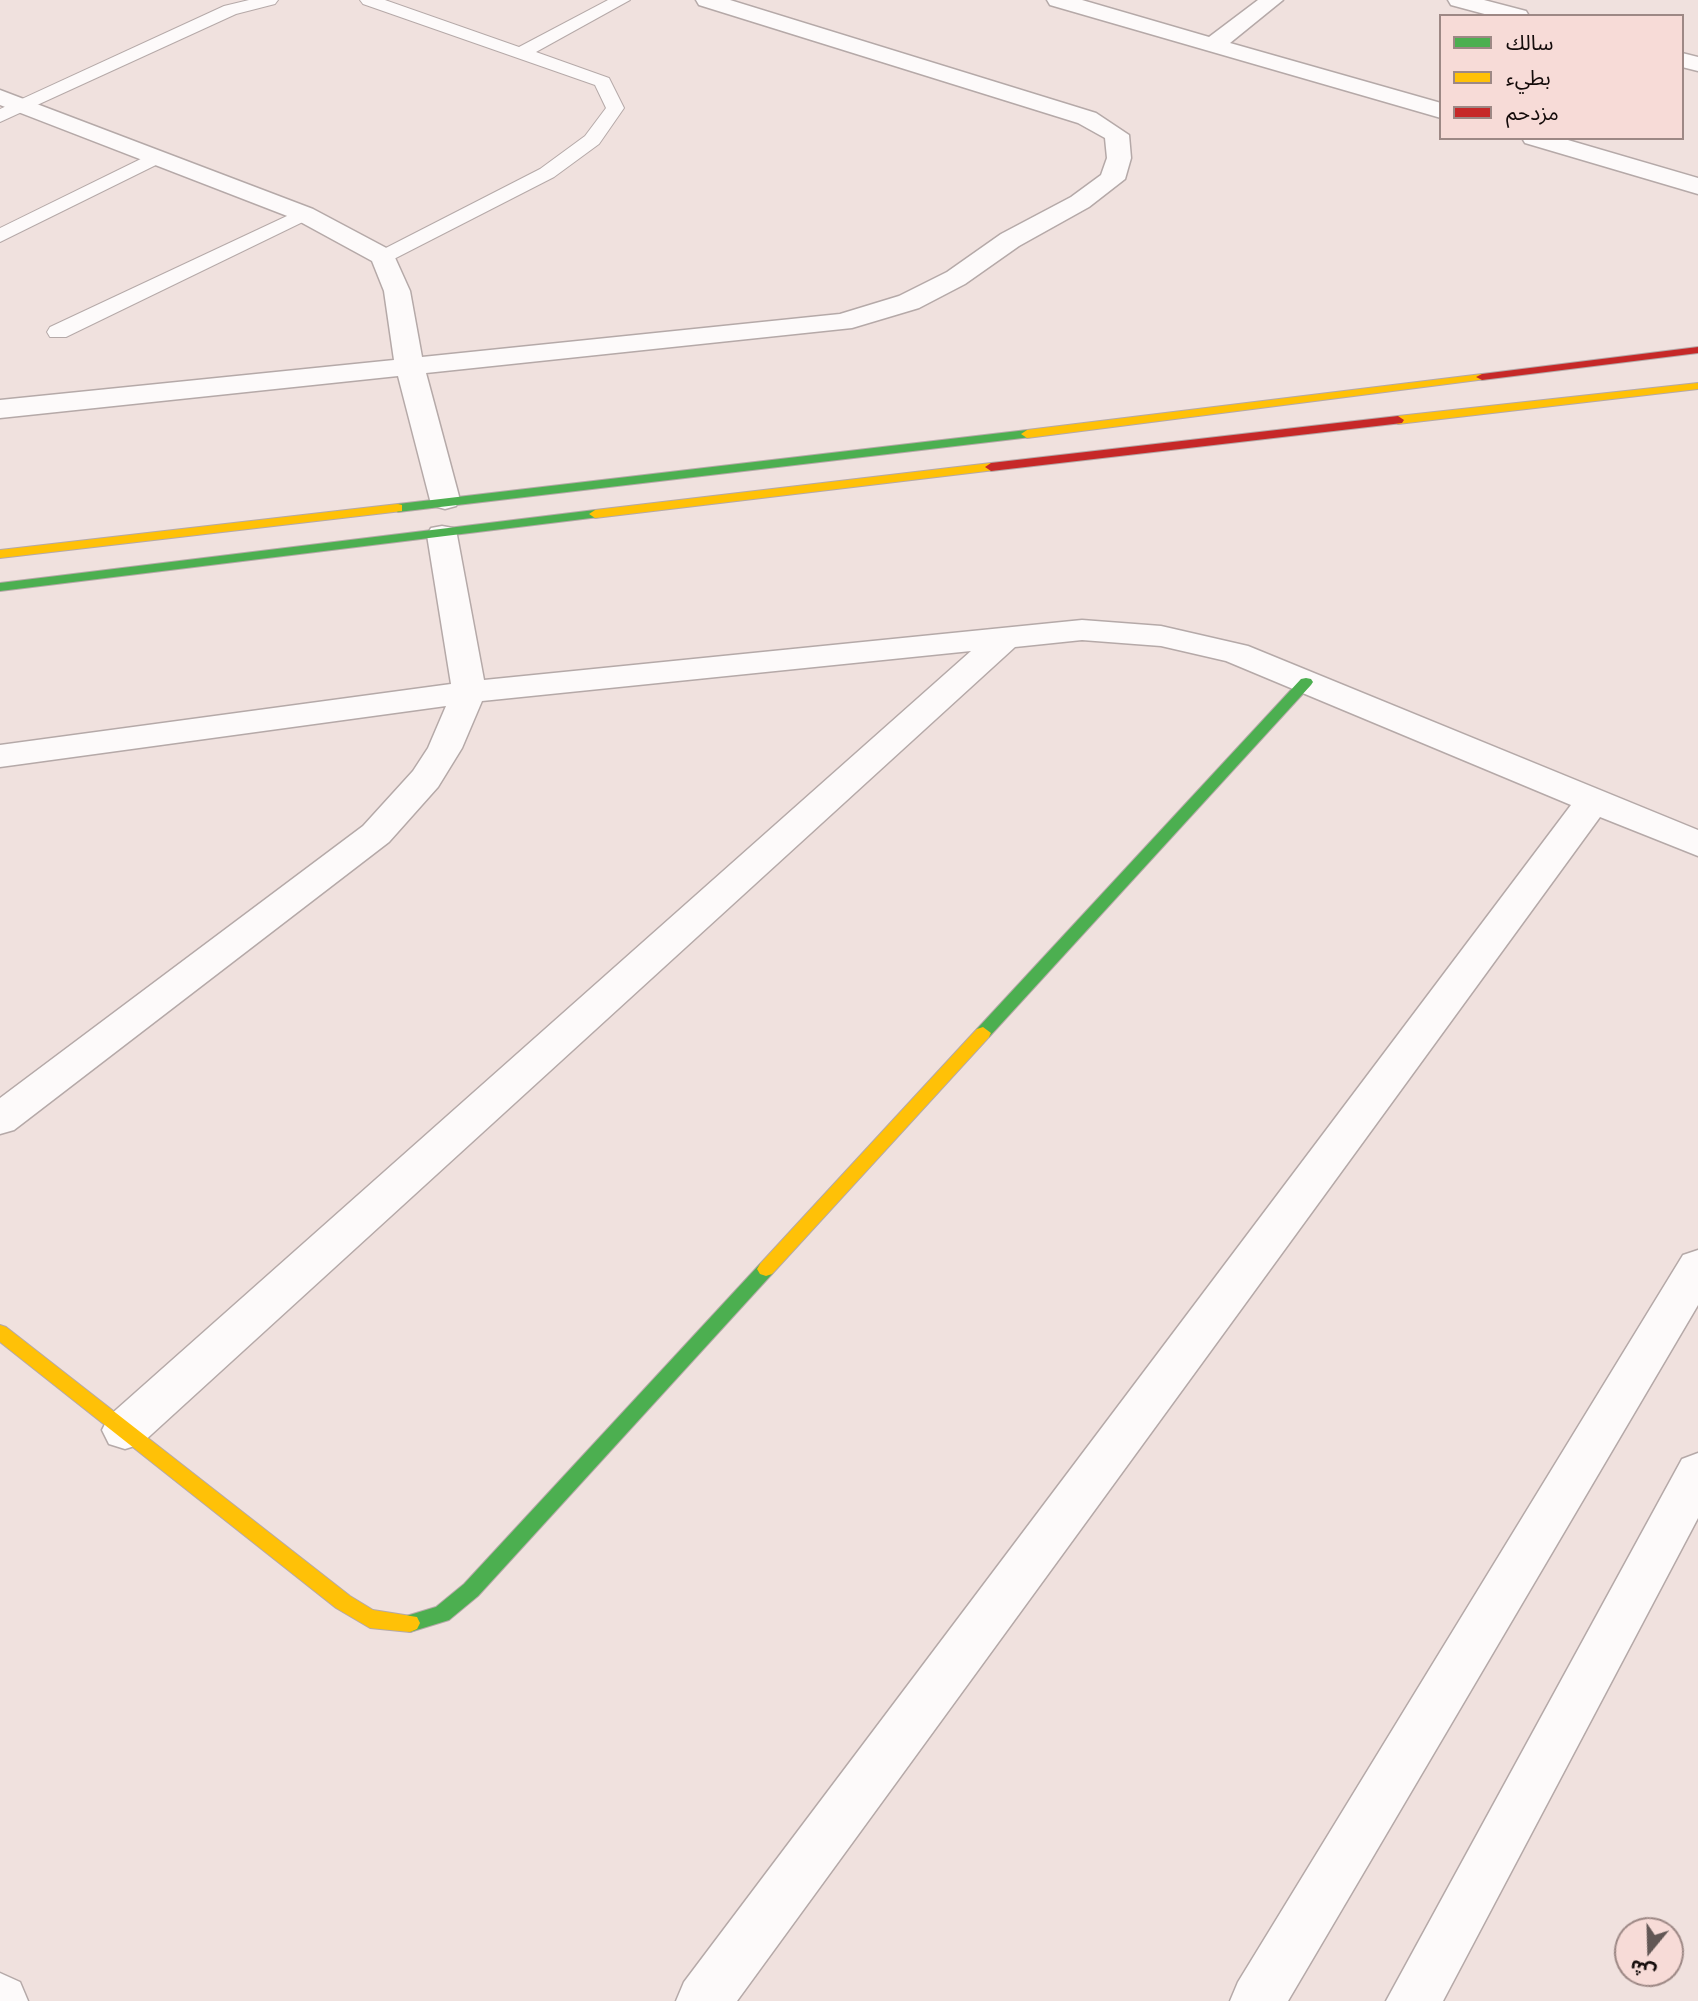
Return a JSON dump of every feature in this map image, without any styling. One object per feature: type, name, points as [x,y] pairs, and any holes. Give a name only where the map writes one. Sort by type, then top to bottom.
[{"type":"street","points":[[0,409],[409,364],[842,322],[909,302],[956,278],[1010,240],[1080,202],[1112,179],[1119,159],[1117,135],[1087,118],[707,0]]},
{"type":"street","points":[[1058,0],[1439,110]]},
{"type":"street","points":[[1128,0],[1439,87]]},
{"type":"street","points":[[1213,45],[1272,0]]},
{"type":"street","points":[[1459,0],[1511,14]]},
{"type":"street","points":[[0,1119],[376,834],[426,779],[445,748],[469,692],[443,518],[409,364],[397,291],[383,257],[304,214],[8,106]]},
{"type":"street","points":[[1541,140],[1698,186]]},
{"type":"street","points":[[0,587],[947,444],[1698,350]]},
{"type":"street","points":[[0,554],[692,501],[1698,386]]},
{"type":"street","points":[[0,756],[469,692],[1082,630],[1161,636],[1236,653],[1698,844]]},
{"type":"street","points":[[125,1430],[1006,637]]},
{"type":"street","points":[[0,1332],[343,1602],[370,1619],[406,1624],[442,1614],[490,1570],[1306,682]]},
{"type":"street","points":[[703,2001],[1593,801]]},
{"type":"street","points":[[1257,2001],[1698,1267]]},
{"type":"street","points":[[1413,2001],[1698,1473]]},
{"type":"lane","points":[[8,106],[230,10],[269,0]]},
{"type":"lane","points":[[369,0],[603,82],[615,107],[592,140],[547,173],[383,257]]},
{"type":"lane","points":[[521,53],[621,0]]},
{"type":"lane","points":[[0,236],[155,158]]},
{"type":"lane","points":[[58,332],[304,214]]},
{"type":"traffic: fast","points":[[398,508],[1027,434]]},
{"type":"traffic: fast","points":[[0,587],[595,514]]},
{"type":"traffic: fast","points":[[983,1033],[1306,682]]},
{"type":"traffic: fast","points":[[410,1623],[442,1614],[471,1590],[766,1269]]},
{"type":"traffic: slow","points":[[1027,434],[1482,377]]},
{"type":"traffic: slow","points":[[1398,420],[1698,386]]},
{"type":"traffic: slow","points":[[595,514],[991,467]]},
{"type":"traffic: slow","points":[[0,554],[398,508]]},
{"type":"traffic: slow","points":[[766,1269],[983,1033]]},
{"type":"traffic: slow","points":[[0,1332],[343,1602],[370,1619],[410,1623]]},
{"type":"traffic: jam","points":[[1482,377],[1698,350]]},
{"type":"traffic: jam","points":[[991,467],[1398,420]]}]
